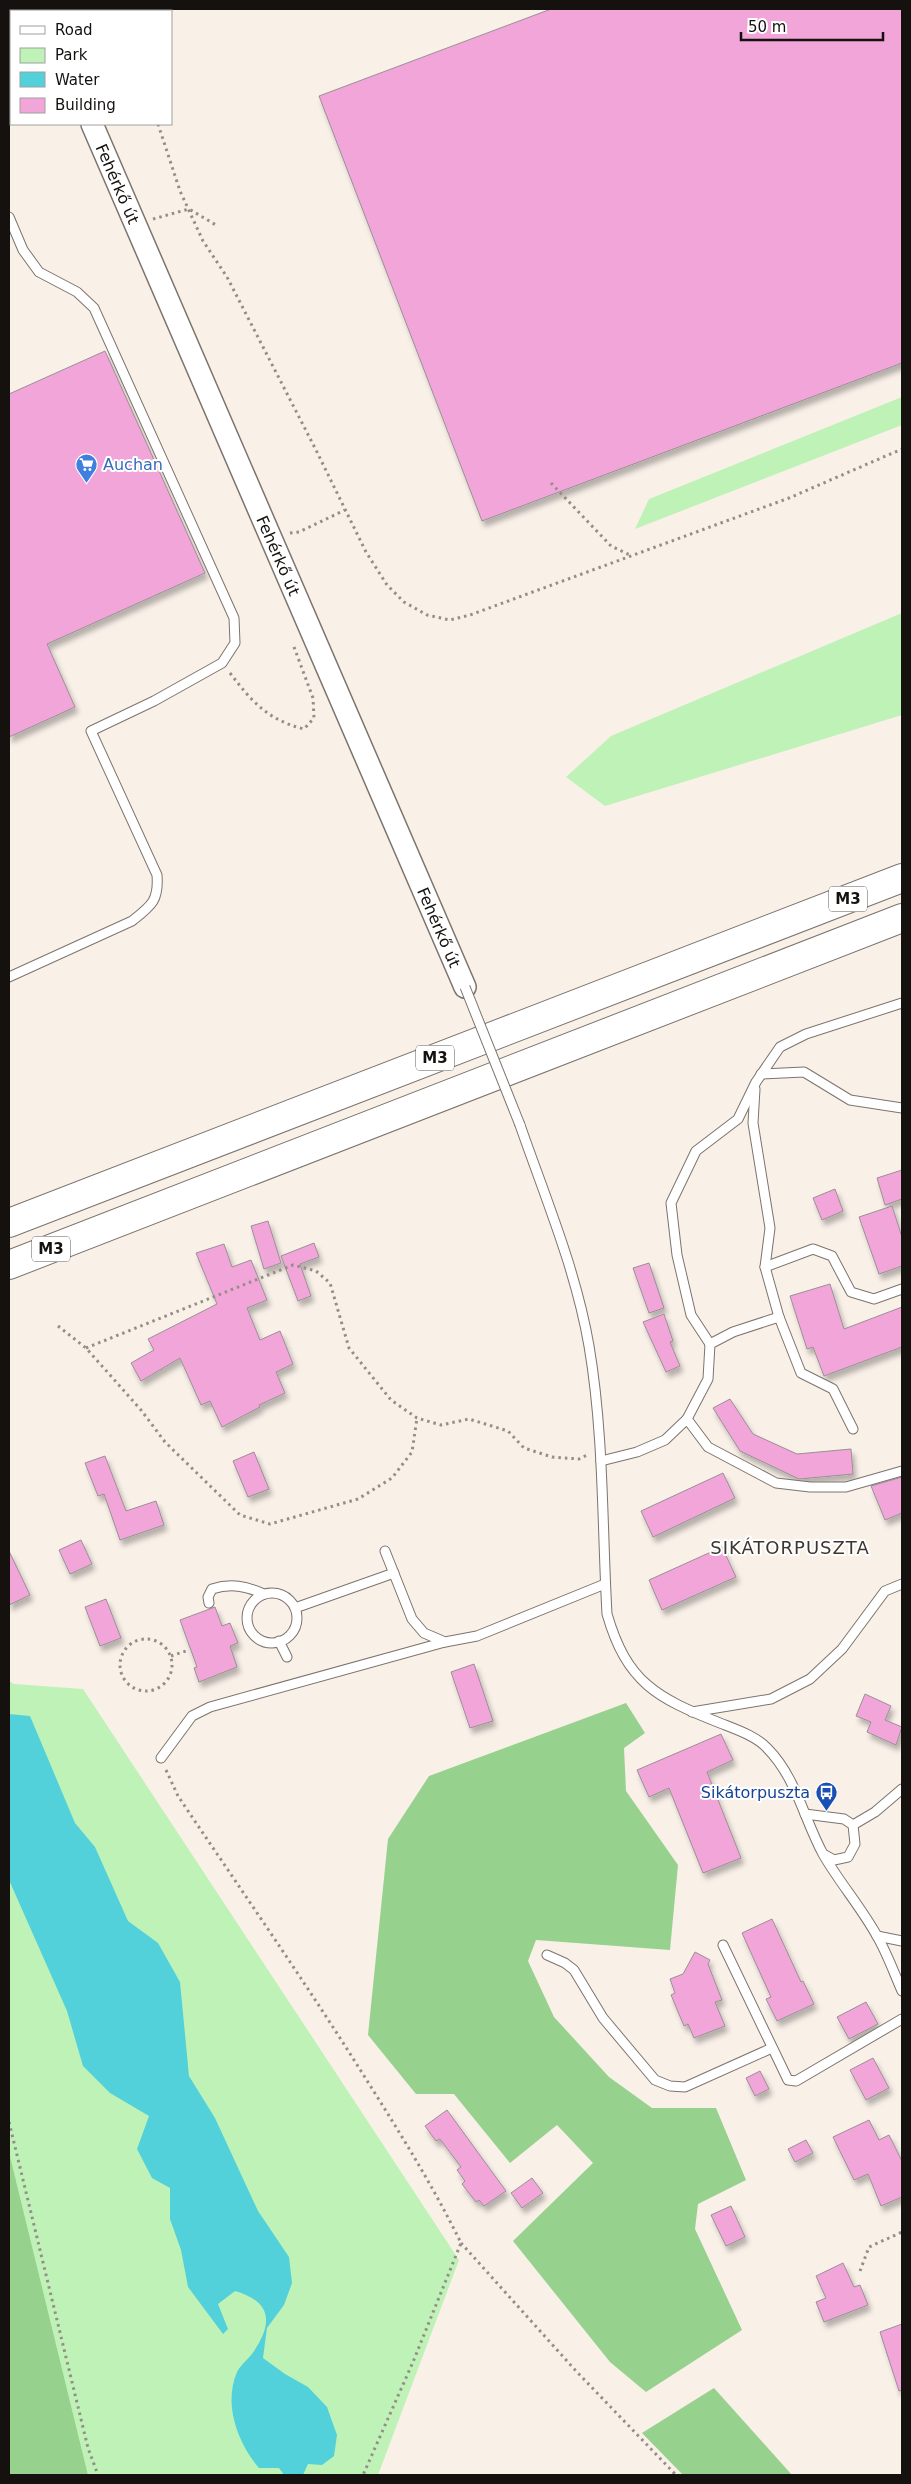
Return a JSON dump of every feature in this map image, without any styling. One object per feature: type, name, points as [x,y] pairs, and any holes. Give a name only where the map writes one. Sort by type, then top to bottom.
[{"type":"highway","name":"M3","points":[[9,1223],[902,878]]},
{"type":"highway","name":"M3","points":[[9,1265],[902,918]]},
{"type":"street","name":"Fehérkő út","points":[[92,125],[465,986]]},
{"type":"lane","points":[[9,217],[23,250],[39,272],[77,292],[94,308],[234,618],[235,643],[222,663],[154,701],[91,731],[157,876],[158,893],[148,908],[132,921],[9,976]]},
{"type":"lane","points":[[465,986],[520,1125],[562,1244],[583,1319],[593,1374],[600,1448],[607,1614],[614,1638],[635,1675],[649,1688],[665,1699],[735,1729],[765,1746],[784,1768],[824,1854],[877,1936],[902,1991]]},
{"type":"lane","points":[[601,1461],[637,1452],[665,1440],[687,1419],[708,1379],[710,1344],[691,1315],[677,1255],[671,1203],[696,1151],[738,1120],[756,1082],[780,1048],[806,1034],[902,1003]]},
{"type":"lane","points":[[762,1074],[804,1072],[850,1100],[902,1108]]},
{"type":"lane","points":[[756,1082],[753,1123],[770,1228],[765,1267],[779,1317],[801,1373],[833,1389],[853,1429]]},
{"type":"lane","points":[[765,1267],[813,1249],[832,1256],[851,1292],[874,1299],[902,1290]]},
{"type":"lane","points":[[710,1344],[733,1332],[779,1317]]},
{"type":"lane","points":[[687,1419],[708,1446],[776,1483],[810,1487],[846,1487],[902,1471]]},
{"type":"lane","points":[[385,1552],[412,1619],[424,1632],[445,1642]]},
{"type":"lane","points":[[295,1608],[394,1573]]},
{"type":"lane","points":[[161,1758],[192,1716],[210,1707],[445,1642],[477,1636],[605,1584]]},
{"type":"lane","points":[[692,1712],[771,1699],[810,1679],[842,1649],[886,1591],[902,1584]]},
{"type":"lane","points":[[210,1604],[208,1597],[212,1589],[225,1585],[248,1587],[264,1594],[278,1593],[291,1600],[297,1613],[296,1627],[287,1638],[273,1643],[260,1640],[250,1629],[247,1616],[252,1602],[264,1594]]},
{"type":"lane","points":[[279,1641],[287,1657]]},
{"type":"lane","points":[[854,1825],[875,1812],[902,1789]]},
{"type":"lane","points":[[805,1814],[844,1819],[854,1825]]},
{"type":"lane","points":[[824,1854],[834,1860],[848,1857],[855,1844],[854,1825]]},
{"type":"lane","points":[[877,1936],[902,1941]]},
{"type":"lane","points":[[723,1945],[788,2080],[796,2081],[902,2019]]},
{"type":"lane","points":[[547,1955],[565,1963],[574,1970],[603,2018],[655,2080],[670,2086],[685,2086],[772,2048]]},
{"type":"path","points":[[158,125],[180,190],[204,241],[236,294],[366,552],[387,585],[404,602],[427,615],[450,620],[470,615],[789,498],[902,449]]},
{"type":"path","points":[[140,234],[154,218],[189,209],[216,225]]},
{"type":"path","points":[[551,483],[611,546],[632,556]]},
{"type":"path","points":[[269,534],[299,532],[345,510]]},
{"type":"path","points":[[222,663],[251,700],[276,720],[304,728],[314,718],[313,698],[292,641]]},
{"type":"path","points":[[86,1348],[293,1265],[316,1271],[330,1283],[350,1348],[391,1400],[417,1418],[442,1425],[470,1418],[508,1431],[524,1448],[552,1457],[579,1459],[600,1448]]},
{"type":"path","points":[[58,1326],[86,1348],[141,1410],[165,1442],[240,1515],[270,1524],[358,1499],[392,1478],[412,1452],[417,1418]]},
{"type":"path","points":[[142,1639],[154,1640],[171,1656],[172,1668],[169,1679],[160,1688],[149,1691],[138,1690],[127,1684],[121,1674],[119,1662],[123,1651],[131,1643],[142,1639]]},
{"type":"path","points":[[171,1656],[189,1650]]},
{"type":"path","points":[[161,1758],[178,1796],[324,2011],[442,2205],[461,2243],[576,2371],[676,2475]]},
{"type":"path","points":[[9,2122],[88,2448],[98,2475]]},
{"type":"path","points":[[860,2271],[869,2247],[902,2232]]},
{"type":"path","points":[[362,2475],[413,2362],[461,2243]]},
{"type":"green space","points":[[902,397],[902,425],[635,529],[649,499]]},
{"type":"green space","points":[[902,613],[902,715],[605,806],[566,777],[611,736]]},
{"type":"green space","points":[[9,1681],[14,1684],[83,1689],[459,2260],[378,2475],[88,2475],[9,2152]]},
{"type":"green space","points":[[626,1703],[645,1733],[624,1748],[626,1791],[678,1865],[670,1950],[536,1940],[528,1961],[554,2017],[609,2077],[652,2108],[716,2108],[746,2180],[698,2204],[695,2229],[742,2330],[646,2392],[610,2362],[513,2241],[593,2163],[557,2125],[510,2163],[454,2094],[416,2094],[368,2035],[388,1839],[429,1776]]},
{"type":"green space","points":[[9,2152],[88,2475],[9,2475]]},
{"type":"green space","points":[[714,2388],[792,2475],[683,2475],[642,2433]]},
{"type":"water","points":[[9,1714],[30,1716],[75,1823],[95,1847],[128,1921],[158,1943],[180,1982],[189,2076],[215,2118],[258,2211],[289,2257],[292,2283],[284,2305],[267,2328],[263,2358],[285,2374],[308,2387],[327,2407],[337,2435],[334,2456],[322,2465],[308,2464],[303,2475],[284,2475],[279,2468],[259,2468],[251,2458],[239,2435],[232,2410],[233,2385],[238,2370],[252,2354],[264,2333],[266,2315],[257,2301],[235,2291],[218,2304],[228,2329],[223,2334],[188,2287],[181,2250],[170,2219],[170,2188],[152,2178],[137,2149],[149,2116],[110,2093],[83,2066],[67,2011],[9,1880]]},
{"type":"building","points":[[551,9],[902,9],[902,363],[482,521],[319,96]]},
{"type":"building","name":"Auchan","points":[[105,351],[205,573],[47,644],[75,707],[9,737],[9,394]]},
{"type":"building","points":[[902,1170],[902,1199],[885,1205],[877,1178]]},
{"type":"building","points":[[835,1189],[843,1211],[822,1220],[813,1198]]},
{"type":"building","points":[[892,1206],[902,1237],[902,1266],[879,1274],[859,1217]]},
{"type":"building","points":[[268,1221],[281,1263],[264,1269],[251,1226]]},
{"type":"building","points":[[314,1243],[319,1257],[300,1264],[311,1296],[298,1301],[281,1256]]},
{"type":"building","points":[[224,1244],[232,1267],[251,1260],[267,1300],[247,1308],[260,1340],[280,1331],[293,1364],[276,1372],[285,1393],[259,1405],[260,1407],[222,1427],[210,1401],[201,1405],[180,1358],[141,1381],[131,1363],[154,1350],[148,1339],[217,1304],[196,1253]]},
{"type":"building","points":[[649,1263],[664,1308],[649,1313],[633,1268]]},
{"type":"building","points":[[830,1284],[844,1329],[902,1307],[902,1347],[824,1376],[813,1347],[807,1349],[790,1296]]},
{"type":"building","points":[[664,1314],[673,1341],[670,1342],[680,1366],[666,1372],[643,1322]]},
{"type":"building","points":[[730,1399],[753,1434],[797,1454],[851,1449],[853,1474],[799,1479],[740,1451],[713,1408]]},
{"type":"building","points":[[254,1452],[269,1489],[248,1497],[233,1461]]},
{"type":"building","points":[[105,1456],[126,1511],[156,1501],[164,1525],[120,1540],[104,1494],[98,1496],[85,1463]]},
{"type":"building","points":[[723,1473],[735,1498],[653,1537],[641,1511]]},
{"type":"building","points":[[902,1477],[902,1513],[885,1520],[871,1486]]},
{"type":"building","points":[[81,1540],[92,1564],[70,1574],[59,1550]]},
{"type":"building","points":[[722,1547],[736,1577],[662,1610],[649,1580]]},
{"type":"building","points":[[9,1551],[30,1595],[9,1605]]},
{"type":"building","points":[[106,1599],[121,1638],[100,1646],[85,1607]]},
{"type":"building","points":[[215,1607],[222,1626],[230,1623],[238,1643],[230,1646],[237,1667],[199,1682],[194,1668],[197,1667],[180,1620]]},
{"type":"building","points":[[474,1664],[493,1721],[470,1728],[451,1672]]},
{"type":"building","points":[[865,1694],[891,1706],[885,1720],[902,1727],[896,1745],[867,1732],[871,1722],[856,1716]]},
{"type":"building","points":[[721,1734],[733,1760],[707,1772],[741,1858],[703,1873],[669,1788],[649,1797],[637,1770]]},
{"type":"building","points":[[772,1919],[801,1982],[803,1981],[814,2004],[777,2021],[766,1999],[771,1997],[742,1933]]},
{"type":"building","points":[[695,1952],[710,1960],[708,1964],[722,2000],[715,2002],[725,2026],[694,2038],[688,2024],[684,2026],[671,1995],[675,1993],[670,1979],[683,1974]]},
{"type":"building","points":[[866,2002],[878,2024],[849,2039],[837,2017]]},
{"type":"building","points":[[873,2058],[889,2088],[866,2100],[850,2070]]},
{"type":"building","points":[[760,2071],[769,2089],[755,2096],[746,2078]]},
{"type":"building","points":[[447,2110],[506,2191],[484,2206],[479,2200],[476,2202],[462,2184],[465,2181],[457,2170],[461,2167],[440,2139],[436,2141],[425,2126]]},
{"type":"building","points":[[869,2120],[879,2140],[889,2135],[902,2161],[902,2197],[881,2206],[868,2174],[854,2180],[833,2137]]},
{"type":"building","points":[[806,2140],[813,2153],[795,2162],[788,2149]]},
{"type":"building","points":[[532,2178],[543,2193],[522,2208],[511,2193]]},
{"type":"building","points":[[731,2206],[745,2237],[726,2246],[711,2215]]},
{"type":"building","points":[[843,2263],[854,2287],[860,2285],[868,2305],[824,2322],[816,2302],[826,2298],[816,2276]]},
{"type":"building","points":[[902,2324],[902,2390],[899,2391],[880,2332]]},
{"type":"place","name":"Auchan","points":[[87,483]]},
{"type":"place","name":"Sikátorpuszta","points":[[826,1811]]},
{"type":"district","name":"SIKÁTORPUSZTA","points":[[790,1547]]}]
